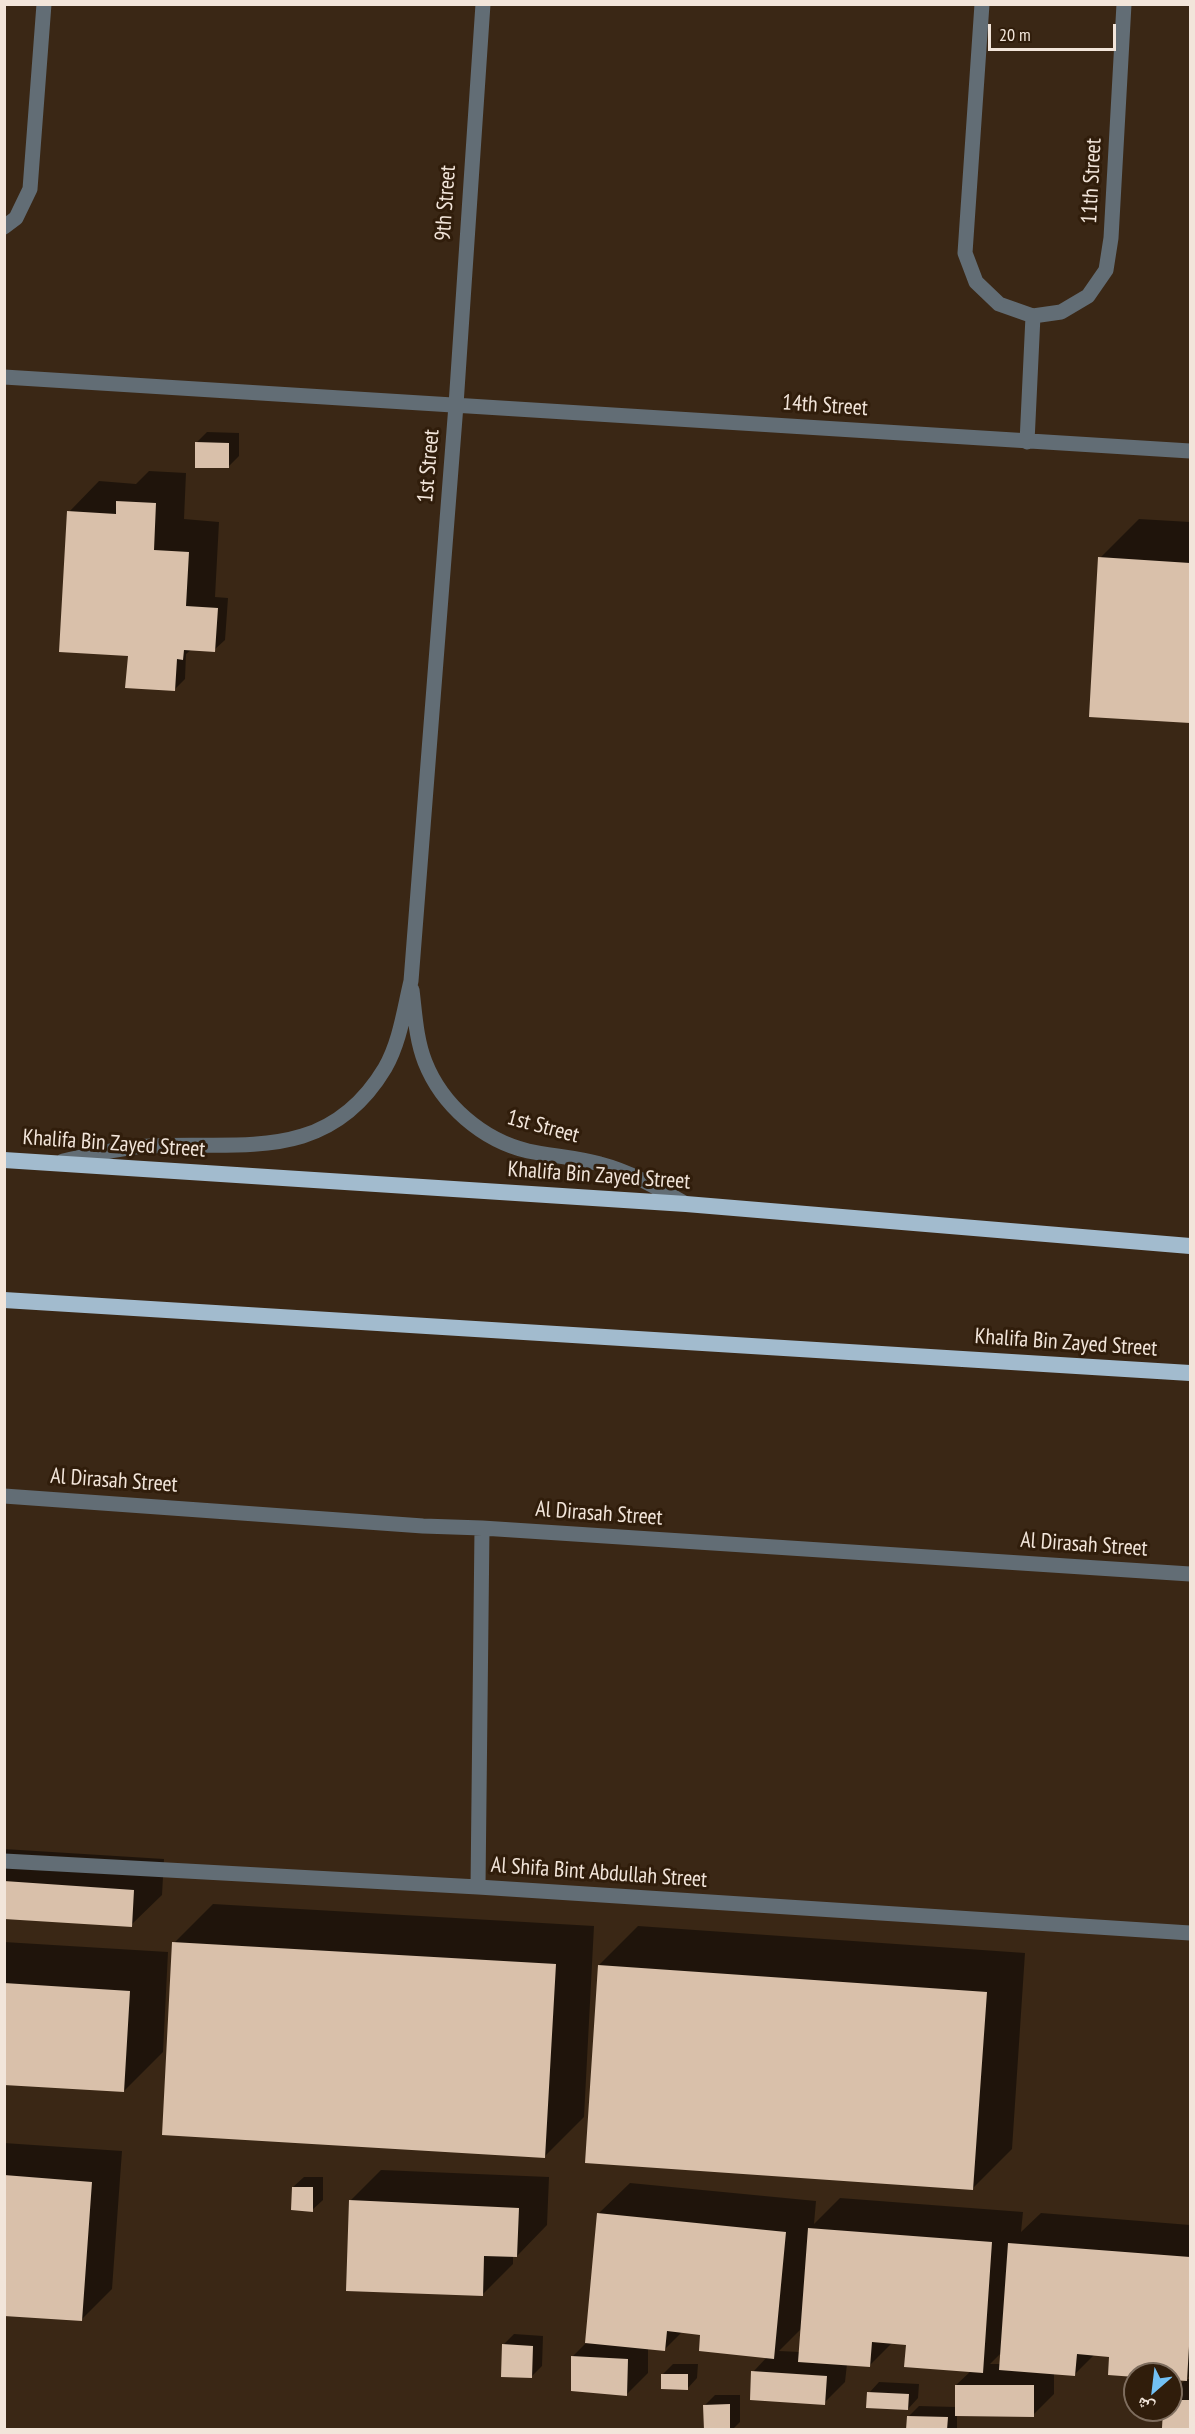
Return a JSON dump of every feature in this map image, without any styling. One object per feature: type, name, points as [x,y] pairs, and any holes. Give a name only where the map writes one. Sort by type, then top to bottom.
[{"type":"highway","name":"Khalifa Bin Zayed Street","points":[[4,1160],[686,1204],[1191,1246]]},
{"type":"highway","name":"Khalifa Bin Zayed Street","points":[[4,1300],[1191,1373]]},
{"type":"street","points":[[4,227],[16,218],[30,189],[44,4]]},
{"type":"street","name":"9th Street","points":[[456,405],[483,4]]},
{"type":"street","name":"11th Street","points":[[982,4],[965,253],[976,282],[999,304],[1033,315],[1061,312],[1088,296],[1106,270],[1111,238],[1124,4]]},
{"type":"street","points":[[1027,442],[1033,315]]},
{"type":"street","name":"1st Street","points":[[4,377],[456,405],[411,981],[397,1039],[386,1067],[368,1092],[347,1112],[321,1129],[294,1140],[245,1145],[135,1147],[54,1163]]},
{"type":"street","name":"14th Street","points":[[456,405],[1191,452]]},
{"type":"street","name":"1st Street","points":[[411,981],[418,1035],[425,1061],[444,1094],[476,1127],[500,1141],[526,1150],[599,1163],[630,1173],[686,1204]]},
{"type":"street","name":"Al Dirasah Street","points":[[4,1496],[423,1526],[1191,1574]]},
{"type":"street","points":[[478,1887],[482,1528]]},
{"type":"street","name":"Al Shifa Bint Abdullah Street","points":[[4,1861],[478,1887],[1191,1933]]},
{"type":"building","points":[[195,442],[229,443],[229,468],[195,468]]},
{"type":"building","points":[[116,501],[156,503],[154,550],[189,552],[186,606],[218,608],[215,652],[184,650],[183,660],[177,659],[175,691],[125,688],[128,656],[59,652],[67,511],[116,514]]},
{"type":"building","points":[[1098,557],[1190,563],[1190,723],[1089,717]]},
{"type":"building","points":[[4,1881],[134,1890],[132,1927],[4,1919]]},
{"type":"building","points":[[172,1942],[556,1964],[545,2158],[162,2135]]},
{"type":"building","points":[[598,1965],[987,1992],[973,2190],[585,2163]]},
{"type":"building","points":[[4,1983],[130,1991],[124,2092],[4,2085]]},
{"type":"building","points":[[4,2175],[92,2182],[82,2321],[4,2316]]},
{"type":"building","points":[[292,2187],[313,2187],[313,2212],[291,2210]]},
{"type":"building","points":[[349,2200],[519,2208],[517,2257],[484,2256],[483,2296],[346,2291]]},
{"type":"building","points":[[597,2213],[786,2232],[774,2359],[699,2351],[700,2335],[667,2331],[665,2351],[585,2343]]},
{"type":"building","points":[[808,2228],[992,2242],[983,2373],[904,2367],[906,2345],[872,2342],[870,2367],[798,2362]]},
{"type":"building","points":[[1008,2243],[1190,2257],[1187,2381],[1183,2381],[1183,2362],[1123,2362],[1123,2376],[1108,2375],[1109,2357],[1077,2354],[1075,2376],[999,2370]]},
{"type":"building","points":[[502,2344],[533,2346],[532,2378],[501,2377]]},
{"type":"building","points":[[571,2356],[628,2359],[627,2396],[571,2391]]},
{"type":"building","points":[[751,2371],[827,2376],[825,2405],[750,2400]]},
{"type":"building","points":[[661,2374],[688,2374],[688,2390],[661,2389]]},
{"type":"building","points":[[955,2385],[1034,2385],[1034,2417],[955,2416]]},
{"type":"building","points":[[867,2392],[909,2394],[908,2410],[866,2408]]},
{"type":"building","points":[[1183,2400],[1190,2400],[1190,2428],[1162,2428],[1162,2422],[1183,2422]]},
{"type":"building","points":[[730,2404],[730,2430],[704,2430],[703,2405]]},
{"type":"building","points":[[907,2416],[948,2417],[947,2430],[906,2430]]}]
